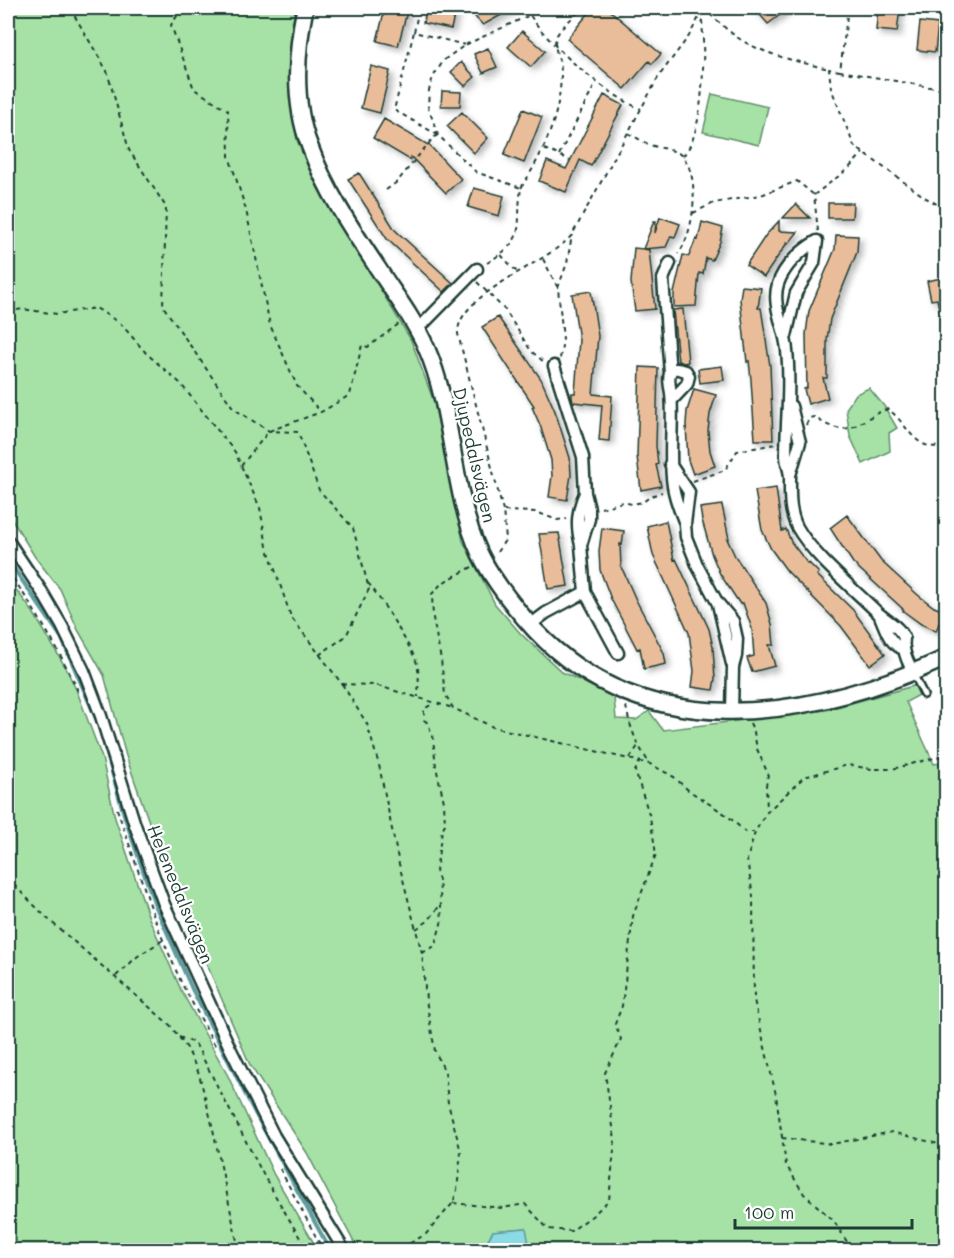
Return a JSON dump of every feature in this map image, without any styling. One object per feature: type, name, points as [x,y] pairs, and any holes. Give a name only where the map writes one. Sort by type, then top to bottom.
[{"type":"street","name":"Djupedalsvägen","points":[[305,8],[300,33],[298,84],[302,117],[309,145],[331,194],[413,322],[426,347],[446,406],[463,502],[480,553],[493,576],[542,638],[577,666],[627,693],[669,705],[732,712],[797,707],[826,701],[913,673],[946,658]]},
{"type":"street","points":[[786,337],[777,311],[777,289],[786,269],[805,248],[817,241]]},
{"type":"street","points":[[817,241],[814,262],[796,293],[786,337],[789,397],[786,460],[790,475],[792,517],[814,550],[880,615],[887,634],[895,645],[903,649],[913,673]]},
{"type":"street","points":[[670,263],[663,279],[672,400],[670,464],[676,503],[685,524]]},
{"type":"street","points":[[413,322],[425,322],[477,269]]},
{"type":"street","points":[[777,289],[790,288],[796,293]]},
{"type":"street","points":[[554,366],[583,457],[585,493],[589,513],[581,545]]},
{"type":"street","points":[[670,374],[678,368],[686,371],[689,376],[687,384],[672,400]]},
{"type":"street","points":[[789,397],[800,442],[790,475]]},
{"type":"street","points":[[670,464],[689,492],[685,524],[686,537],[698,567],[717,602],[733,667],[732,712]]},
{"type":"street","points":[[585,493],[577,516],[585,592],[618,653]]},
{"type":"street","name":"Helenedalsvägen","points":[[8,541],[42,592],[84,671],[164,904],[220,1027],[274,1136],[344,1251]]},
{"type":"street","points":[[530,625],[546,613],[585,592]]},
{"type":"lane","points":[[913,673],[924,695]]},
{"type":"path","points":[[70,8],[107,71],[129,150],[166,207],[163,306],[234,409],[269,431],[298,432],[319,490],[352,528],[369,589],[346,636],[319,655]]},
{"type":"path","points":[[176,8],[179,13],[171,25],[194,89],[228,110],[229,156],[246,210],[270,325],[297,386],[321,412]]},
{"type":"path","points":[[419,8],[394,110],[438,135],[476,172],[521,188]]},
{"type":"path","points":[[526,8],[555,45],[597,81],[641,109]]},
{"type":"path","points":[[477,269],[501,255],[514,242],[519,231],[521,188],[544,149],[557,110],[561,71],[555,45],[557,35],[582,8]]},
{"type":"path","points":[[701,8],[732,33],[753,46],[780,56],[829,69],[946,90]]},
{"type":"path","points":[[497,552],[506,539],[503,512],[458,334],[459,325],[471,308],[488,292],[517,272],[543,259],[572,235],[659,76],[689,36],[698,20],[701,8]]},
{"type":"path","points":[[682,157],[693,141],[698,114],[703,68],[701,8]]},
{"type":"path","points":[[840,71],[848,8]]},
{"type":"path","points":[[438,135],[428,107],[429,90],[438,67],[465,45],[530,15]]},
{"type":"path","points":[[414,32],[465,45]]},
{"type":"path","points":[[829,69],[831,88],[854,146],[926,198],[946,208],[946,229]]},
{"type":"path","points":[[559,155],[597,81]]},
{"type":"path","points":[[628,133],[650,145],[674,152],[682,157],[687,165],[692,186],[693,213],[684,245],[670,263]]},
{"type":"path","points":[[386,190],[397,182],[438,135]]},
{"type":"path","points":[[544,149],[570,160]]},
{"type":"path","points":[[814,195],[848,169],[863,153]]},
{"type":"path","points":[[693,213],[714,202],[744,196],[753,197],[797,181],[814,195],[819,227],[817,241]]},
{"type":"path","points":[[558,288],[567,263],[572,235]]},
{"type":"path","points":[[501,255],[517,272]]},
{"type":"path","points":[[488,292],[505,310],[531,351],[542,362],[554,366],[562,356],[564,339],[558,288],[543,259]]},
{"type":"path","points":[[8,312],[22,309],[57,314],[96,308],[121,324],[146,353],[180,383],[235,452],[260,508],[267,546],[291,617],[342,684],[367,724],[379,765],[399,864],[422,953],[426,1000],[435,1051],[445,1072],[447,1103],[461,1152],[458,1190],[453,1203],[426,1233],[398,1251]]},
{"type":"path","points":[[241,466],[269,431],[321,412],[350,395],[362,345],[368,347],[413,322]]},
{"type":"path","points":[[799,437],[808,431],[806,425],[809,418],[814,417],[831,426],[851,429],[888,409],[916,441],[931,447],[946,446]]},
{"type":"path","points":[[684,485],[726,470],[737,451],[786,443]]},
{"type":"path","points":[[589,513],[623,502],[632,504],[643,502],[651,496],[673,489]]},
{"type":"path","points":[[503,512],[536,512],[557,519],[577,516]]},
{"type":"path","points":[[453,708],[445,694],[432,594],[442,583],[476,564]]},
{"type":"path","points":[[367,583],[376,590],[380,602],[417,663],[418,697]]},
{"type":"path","points":[[342,684],[375,684],[453,708],[493,727],[650,764],[674,777],[688,790],[728,816],[745,832],[755,832]]},
{"type":"path","points":[[627,693],[625,703],[630,729],[650,764]]},
{"type":"path","points":[[422,953],[435,946],[442,920],[439,880],[436,871],[442,830],[445,824],[444,802],[436,767],[433,738],[428,723],[424,720],[424,709],[435,702]]},
{"type":"path","points":[[748,712],[755,741],[768,774],[765,786],[767,812]]},
{"type":"path","points":[[630,758],[638,746]]},
{"type":"path","points":[[850,1251],[849,1245],[834,1221],[804,1194],[786,1165],[776,1095],[754,1000],[753,896],[747,860],[755,832],[767,812],[804,777],[848,765],[872,769],[892,769],[946,755]]},
{"type":"path","points":[[453,1203],[502,1208],[525,1204],[548,1229],[571,1231],[609,1200],[615,1140],[605,1073],[621,1039],[615,1024],[622,1006],[633,916],[656,854],[650,817],[635,771],[640,761]]},
{"type":"path","points":[[8,879],[48,919],[170,1025],[187,1048],[199,1074],[212,1120],[239,1251]]},
{"type":"path","points":[[416,929],[428,921],[441,904]]},
{"type":"path","points":[[115,977],[138,956],[163,940]]},
{"type":"path","points":[[179,1037],[195,1043],[265,1178],[307,1251]]},
{"type":"path","points":[[782,1138],[832,1144],[892,1132],[946,1146]]},
{"type":"green space","points":[[8,8],[296,8],[292,24],[289,90],[297,140],[324,196],[411,340],[434,402],[463,541],[495,604],[521,634],[562,672],[614,697],[616,719],[636,720],[649,711],[663,730],[826,710],[917,685],[921,694],[906,702],[934,764],[946,762],[946,1250],[530,1250],[525,1228],[493,1231],[482,1250],[358,1250],[307,1153],[250,1065],[163,862],[126,756],[104,675],[78,630],[60,589],[35,557],[8,513]]},
{"type":"green space","points":[[712,94],[768,107],[759,145],[703,132]]},
{"type":"green space","points":[[869,388],[884,406],[897,428],[889,433],[890,451],[863,464],[850,436],[846,409],[856,394]]},
{"type":"green space","points":[[8,579],[33,612],[66,668],[102,758],[115,818],[149,918],[181,990],[228,1076],[274,1175],[318,1250],[8,1250]]},
{"type":"water","points":[[526,1228],[530,1250],[482,1250],[493,1231]]},
{"type":"building","points":[[385,8],[408,8],[398,46],[377,41]]},
{"type":"building","points":[[427,8],[456,8],[451,29],[423,23]]},
{"type":"building","points":[[470,8],[514,8],[483,25]]},
{"type":"building","points":[[593,8],[607,8],[661,54],[652,64],[649,61],[625,89],[567,39]]},
{"type":"building","points":[[754,8],[789,8],[768,24]]},
{"type":"building","points":[[878,8],[900,8],[897,32],[876,30]]},
{"type":"building","points":[[920,22],[938,24],[935,52],[917,50]]},
{"type":"building","points":[[522,31],[545,51],[531,67],[508,47]]},
{"type":"building","points":[[488,48],[497,67],[483,73],[474,54]]},
{"type":"building","points":[[461,62],[475,77],[465,86],[451,72]]},
{"type":"building","points":[[371,66],[390,71],[380,113],[361,108]]},
{"type":"building","points":[[442,91],[461,92],[460,106],[441,106]]},
{"type":"building","points":[[604,95],[623,105],[591,166],[580,160],[566,192],[539,181],[547,161],[566,169]]},
{"type":"building","points":[[523,109],[542,117],[524,163],[504,155]]},
{"type":"building","points":[[462,112],[488,138],[474,153],[447,126]]},
{"type":"building","points":[[384,119],[430,146],[461,179],[446,193],[411,157],[410,160],[373,138]]},
{"type":"building","points":[[359,173],[395,230],[453,283],[444,292],[387,239],[348,179]]},
{"type":"building","points":[[474,188],[504,196],[499,216],[468,207]]},
{"type":"building","points":[[828,203],[853,203],[852,218],[828,218]]},
{"type":"building","points":[[796,204],[810,218],[783,218]]},
{"type":"building","points":[[660,217],[680,224],[675,237],[671,236],[666,247],[643,249],[654,221],[656,221],[655,233]]},
{"type":"building","points":[[779,221],[779,231],[798,232],[787,243],[764,277],[746,265],[766,235]]},
{"type":"building","points":[[702,222],[723,228],[720,242],[712,260],[706,258],[703,274],[699,273],[696,306],[674,307],[674,293],[683,255],[689,256],[696,239],[698,240]]},
{"type":"building","points":[[836,235],[858,236],[857,252],[830,319],[827,340],[827,378],[823,378],[828,398],[808,404],[804,389],[807,388],[806,334],[809,311],[835,249]]},
{"type":"building","points":[[634,248],[649,250],[655,309],[635,311],[631,282]]},
{"type":"building","points":[[946,277],[946,321],[942,322],[937,299],[931,300],[927,281]]},
{"type":"building","points":[[742,286],[761,288],[758,308],[761,308],[770,366],[773,440],[755,440],[749,361],[747,362],[740,299]]},
{"type":"building","points":[[591,291],[598,336],[593,394],[612,396],[609,441],[599,440],[602,405],[573,402],[572,398],[572,393],[575,393],[579,340],[572,294]]},
{"type":"building","points":[[683,309],[688,362],[684,363],[678,361],[673,310]]},
{"type":"building","points":[[498,317],[541,379],[555,411],[570,458],[571,475],[567,500],[549,497],[552,476],[551,460],[532,407],[534,406],[482,327]]},
{"type":"building","points":[[722,366],[724,380],[700,383],[698,369]]},
{"type":"building","points":[[640,367],[658,368],[656,446],[658,464],[656,465],[661,486],[641,490],[637,456]]},
{"type":"building","points":[[694,389],[716,395],[708,431],[710,451],[715,466],[693,474],[688,460],[686,424],[687,411]]},
{"type":"building","points":[[776,488],[782,531],[786,529],[791,542],[808,564],[853,610],[885,654],[870,665],[841,626],[787,571],[771,549],[762,530],[755,491]]},
{"type":"building","points":[[722,505],[729,539],[727,539],[735,556],[766,603],[772,624],[774,645],[769,645],[775,666],[752,672],[747,658],[754,656],[752,629],[743,603],[740,604],[720,574],[702,520],[700,508]]},
{"type":"building","points":[[847,515],[881,561],[918,595],[934,607],[944,611],[936,631],[903,611],[853,563],[830,528]]},
{"type":"building","points":[[666,521],[674,560],[676,559],[709,629],[713,647],[715,679],[713,690],[692,687],[694,671],[689,633],[653,555],[647,526]]},
{"type":"building","points":[[602,528],[624,531],[622,545],[620,544],[621,566],[664,653],[666,664],[644,669],[640,648],[637,649],[611,599],[600,570],[599,551]]},
{"type":"building","points":[[559,533],[568,586],[548,589],[539,534]]},
{"type":"waterway","points":[[8,560],[61,637],[98,723],[125,818],[155,905],[192,989],[256,1115],[330,1250]]}]
